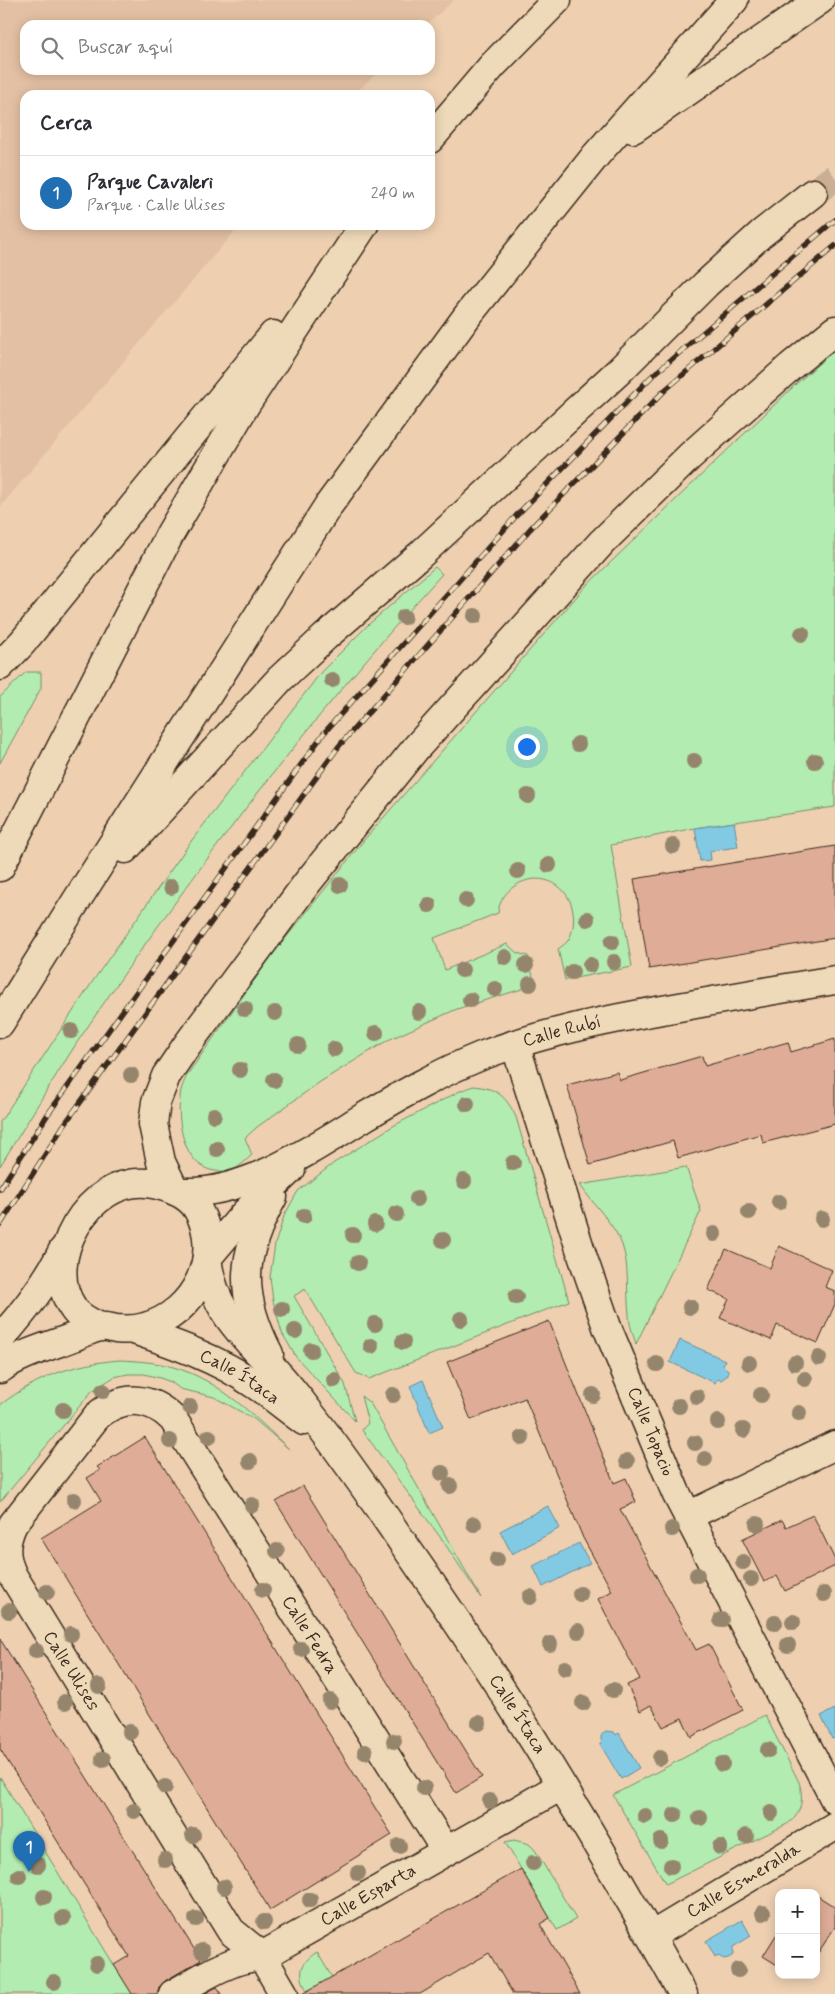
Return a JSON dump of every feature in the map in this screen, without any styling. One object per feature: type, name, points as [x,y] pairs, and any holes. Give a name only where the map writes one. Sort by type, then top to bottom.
[{"type":"street","points":[[435,133],[493,65],[557,0]]},
{"type":"street","points":[[0,1023],[328,506],[468,315],[597,154],[734,0]]},
{"type":"street","points":[[597,154],[820,0]]},
{"type":"street","points":[[75,903],[280,679],[325,637],[420,555],[619,371],[706,284],[761,234],[813,193]]},
{"type":"street","points":[[0,666],[22,642],[360,230]]},
{"type":"street","points":[[0,867],[170,534],[246,404],[360,230]]},
{"type":"street","points":[[175,1191],[162,1162],[153,1124],[156,1102],[166,1076],[307,883],[416,748],[602,542],[690,456],[791,366],[835,330]]},
{"type":"street","name":"Calle Rubí","points":[[175,1191],[199,1192],[233,1186],[259,1176],[313,1149],[418,1085],[482,1056],[515,1044],[598,1022],[835,980]]},
{"type":"street","name":"Calle Topacio","points":[[515,1044],[582,1258],[607,1327],[688,1516],[835,1800]]},
{"type":"street","name":"Calle Rubí","points":[[207,1258],[245,1214],[313,1149]]},
{"type":"street","points":[[281,1378],[250,1311],[246,1288],[247,1266],[252,1240],[260,1220],[286,1174]]},
{"type":"street","points":[[0,1339],[50,1277],[67,1242],[75,1226],[86,1211],[97,1200],[108,1193],[127,1184],[145,1183],[175,1191],[187,1198],[198,1209],[208,1237],[207,1258],[203,1278],[191,1296],[177,1310],[148,1327],[134,1330],[100,1327],[84,1319],[73,1308],[66,1294],[63,1276],[67,1242]]},
{"type":"street","name":"Calle Ítaca","points":[[207,1258],[210,1279],[228,1318],[244,1340],[281,1378],[335,1445],[466,1632],[651,1936],[683,1994]]},
{"type":"street","points":[[0,1370],[24,1356],[100,1327]]},
{"type":"street","name":"Calle Ítaca","points":[[134,1330],[188,1349],[253,1383],[335,1445]]},
{"type":"street","name":"Calle Ulises","points":[[173,1419],[158,1406],[147,1402],[119,1402],[108,1407],[98,1416],[13,1524],[7,1536],[5,1551],[13,1576],[231,1931],[262,1956],[284,1994]]},
{"type":"street","name":"Calle Fedra","points":[[173,1419],[446,1850]]},
{"type":"street","points":[[688,1516],[835,1445]]},
{"type":"street","name":"Calle Esparta","points":[[173,1994],[230,1963],[243,1958],[262,1956],[561,1786]]},
{"type":"street","name":"Calle Esmeralda","points":[[651,1936],[835,1826]]},
{"type":"shaded area","points":[[0,0],[454,0],[432,20],[20,20],[20,75],[375,75],[358,90],[20,90],[20,230],[236,230],[0,507]]},
{"type":"green space","points":[[835,349],[835,807],[695,828],[611,845],[632,967],[565,980],[558,949],[568,940],[572,930],[574,921],[571,904],[567,896],[554,883],[537,879],[521,882],[514,886],[503,898],[498,913],[434,938],[445,970],[507,944],[517,953],[528,956],[535,985],[457,1009],[388,1040],[320,1082],[257,1127],[245,1138],[252,1155],[236,1168],[219,1171],[206,1168],[196,1161],[183,1139],[180,1125],[179,1111],[182,1086],[187,1075],[273,954],[364,840],[585,587],[796,384]]},
{"type":"green space","points":[[435,567],[442,574],[344,686],[206,860],[78,1041],[0,1166],[0,1122],[95,978],[192,840],[322,671],[369,624]]},
{"type":"green space","points":[[26,672],[41,672],[41,688],[0,763],[0,697]]},
{"type":"green space","points":[[473,1086],[500,1094],[516,1117],[569,1301],[369,1379],[356,1373],[305,1289],[294,1296],[345,1384],[355,1421],[296,1357],[282,1333],[273,1301],[270,1277],[275,1244],[284,1216],[298,1191],[334,1163],[393,1126]]},
{"type":"green space","points":[[686,1167],[701,1211],[636,1344],[630,1322],[627,1270],[622,1245],[609,1222],[580,1185]]},
{"type":"green space","points":[[120,1360],[167,1365],[206,1381],[236,1401],[289,1449],[254,1419],[214,1397],[180,1389],[171,1382],[160,1378],[144,1374],[128,1374],[114,1377],[92,1391],[0,1502],[0,1405],[28,1386],[57,1373],[71,1368]]},
{"type":"green space","points":[[361,1396],[370,1403],[481,1598],[443,1541],[362,1430],[368,1423]]},
{"type":"green space","points":[[765,1715],[799,1782],[801,1806],[799,1811],[787,1824],[666,1884],[613,1795]]},
{"type":"green space","points":[[0,1777],[114,1965],[133,1994],[0,1994]]},
{"type":"green space","points":[[514,1840],[529,1844],[535,1850],[576,1919],[557,1930],[505,1842]]},
{"type":"green space","points":[[317,1952],[342,1994],[309,1994],[305,1988],[302,1976],[303,1966]]},
{"type":"water","points":[[734,822],[738,847],[710,851],[711,860],[700,861],[695,828]]},
{"type":"water","points":[[680,1340],[725,1360],[723,1365],[728,1370],[728,1375],[721,1380],[717,1379],[715,1383],[670,1362]]},
{"type":"water","points":[[423,1380],[443,1427],[429,1433],[410,1386]]},
{"type":"water","points":[[548,1506],[560,1528],[512,1554],[500,1531]]},
{"type":"water","points":[[579,1543],[590,1563],[543,1587],[533,1566]]},
{"type":"water","points":[[835,1709],[835,1738],[832,1739],[821,1716]]},
{"type":"water","points":[[606,1731],[614,1732],[616,1735],[619,1733],[639,1768],[621,1779],[600,1744],[602,1743],[601,1736]]},
{"type":"water","points":[[742,1920],[751,1936],[733,1947],[733,1955],[729,1958],[724,1959],[718,1955],[715,1957],[706,1941]]},
{"type":"building","points":[[835,846],[835,938],[649,969],[634,879]]},
{"type":"building","points":[[835,1039],[835,1124],[763,1143],[761,1134],[678,1158],[673,1141],[590,1165],[567,1085],[617,1072],[620,1080],[702,1056],[705,1066],[788,1042],[791,1052]]},
{"type":"building","points":[[779,1246],[832,1270],[825,1287],[835,1291],[835,1304],[818,1343],[777,1325],[771,1340],[720,1318],[729,1299],[708,1290],[726,1249],[770,1268]]},
{"type":"building","points":[[549,1321],[614,1483],[626,1478],[636,1502],[620,1509],[696,1650],[709,1644],[743,1710],[691,1737],[682,1718],[663,1727],[651,1705],[640,1711],[627,1685],[640,1679],[598,1599],[612,1591],[583,1538],[525,1398],[471,1420],[447,1362]]},
{"type":"building","points":[[145,1437],[392,1835],[270,1910],[41,1538],[101,1501],[87,1478],[100,1470],[97,1467]]},
{"type":"building","points":[[303,1486],[482,1777],[456,1793],[276,1502]]},
{"type":"building","points":[[813,1515],[835,1560],[835,1566],[785,1591],[777,1576],[764,1582],[742,1539],[782,1520],[786,1527]]},
{"type":"building","points":[[0,1639],[201,1960],[165,1981],[159,1987],[157,1994],[132,1994],[114,1965],[129,1956],[0,1749]]},
{"type":"building","points":[[521,1869],[550,1918],[540,1924],[580,1994],[513,1994],[489,1953],[420,1994],[302,1994]]},
{"type":"building","points":[[820,1898],[835,1907],[835,1927],[820,1950]]},
{"type":"building","points":[[775,1937],[775,1964],[763,1956]]},
{"type":"building","points":[[217,1987],[222,1994],[204,1994],[213,1989]]},
{"type":"tunnel","points":[[813,193],[835,177]]},
{"type":"railway","points":[[0,1189],[48,1114],[324,733],[516,516],[652,376],[835,220]]},
{"type":"railway","points":[[0,1225],[64,1125],[339,746],[530,529],[665,390],[835,246]]},
{"type":"place","name":"Parque Cavaleri","points":[[29,1872]]}]
